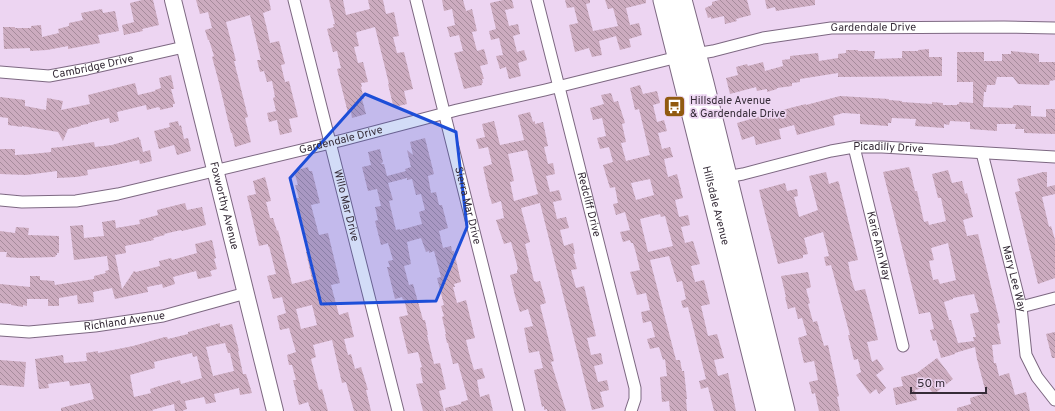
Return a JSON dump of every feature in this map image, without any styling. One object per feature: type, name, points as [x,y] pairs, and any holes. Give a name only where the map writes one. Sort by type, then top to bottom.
[{"type":"highway","name":"Hillsdale Avenue","points":[[664,0],[672,31],[687,56]]},
{"type":"highway","name":"Hillsdale Avenue","points":[[681,0],[687,56],[767,411]]},
{"type":"highway","name":"Hillsdale Avenue","points":[[687,56],[683,59],[688,64],[692,79],[703,83],[784,411]]},
{"type":"street","name":"Foxworthy Avenue","points":[[173,0],[275,411]]},
{"type":"street","name":"Willo Mar Drive","points":[[294,0],[398,411]]},
{"type":"street","name":"Sierra Mar Drive","points":[[416,0],[519,411]]},
{"type":"street","name":"Redcliff Drive","points":[[536,0],[635,388],[635,399],[631,410]]},
{"type":"street","name":"Gardendale Drive","points":[[0,200],[22,202],[76,201],[118,194],[763,38],[831,28],[1055,28]]},
{"type":"street","name":"Cambridge Drive","points":[[0,72],[49,76],[184,47]]},
{"type":"street","name":"Picadilly Drive","points":[[726,177],[831,151],[854,147],[882,147],[1055,157]]},
{"type":"street","name":"Karie Ann Way","points":[[854,147],[903,346]]},
{"type":"street","name":"Mary Lee Way","points":[[982,153],[1021,307],[1026,355],[1037,377],[1055,400]]},
{"type":"street","name":"Richland Avenue","points":[[0,330],[29,332],[95,326],[163,316],[246,293]]},
{"type":"street","points":[[1021,307],[1055,298]]},
{"type":"highlighted area","points":[[365,94],[456,132],[467,227],[436,301],[321,304],[290,178]]},
{"type":"building","points":[[142,0],[153,0],[159,25],[142,29],[143,31],[124,35],[122,25],[134,22],[130,3]]},
{"type":"building","points":[[196,0],[269,0],[271,10],[263,13],[270,43],[279,41],[285,64],[281,65],[285,82],[289,81],[298,117],[289,119],[292,132],[280,135],[277,120],[269,122],[267,113],[276,111],[273,98],[275,97],[272,81],[267,82],[264,71],[260,72],[257,60],[261,60],[250,15],[226,22],[248,117],[245,118],[251,142],[235,147],[212,57],[214,56],[205,30],[212,28],[208,12],[200,14]]},
{"type":"building","points":[[329,0],[343,0],[346,15],[370,9],[368,0],[383,0],[386,14],[394,12],[399,36],[393,37],[397,53],[404,52],[413,89],[404,91],[407,104],[394,107],[393,105],[375,27],[357,32],[359,46],[354,47],[358,63],[363,62],[368,82],[361,83],[364,99],[362,99],[366,114],[352,118],[351,112],[348,113],[337,69],[341,68],[337,51],[333,52],[327,29],[334,27],[333,24],[335,24]]},
{"type":"building","points":[[442,0],[463,0],[466,11],[472,9],[477,31],[472,32],[477,51],[484,49],[488,64],[480,66],[484,79],[482,79],[482,85],[464,89],[454,53],[463,51],[459,35],[450,37],[447,27],[455,25],[452,9],[444,11]]},
{"type":"building","points":[[503,0],[512,0],[514,8],[505,10],[509,26],[518,24],[520,34],[513,36],[517,52],[524,50],[527,60],[518,63],[521,76],[509,79],[506,67],[500,69],[496,56],[503,55],[499,38],[491,40],[489,31],[496,29],[490,3]]},
{"type":"building","points":[[565,0],[590,0],[590,3],[586,4],[593,31],[618,26],[613,8],[608,9],[605,0],[646,0],[646,3],[626,8],[630,25],[639,23],[642,35],[629,39],[631,47],[620,50],[616,36],[599,41],[602,55],[592,57],[589,48],[575,52],[569,25],[578,23],[574,7],[567,8]]},
{"type":"building","points":[[719,0],[747,0],[751,15],[725,24],[724,16],[711,19],[711,17],[708,18],[705,8],[712,5],[712,2]]},
{"type":"building","points":[[765,0],[815,0],[815,5],[776,11],[775,7],[767,9]]},
{"type":"building","points":[[102,9],[103,13],[115,11],[119,31],[98,35],[100,43],[68,49],[68,46],[47,50],[30,51],[30,48],[4,49],[3,27],[31,28],[31,26],[41,25],[42,37],[59,33],[58,29],[69,26],[69,23],[83,20],[81,13]]},
{"type":"building","points":[[929,49],[929,57],[942,57],[942,76],[838,77],[838,73],[800,79],[800,82],[792,83],[792,86],[777,88],[767,92],[767,89],[757,91],[756,87],[730,94],[726,78],[738,75],[736,67],[747,64],[748,66],[763,62],[765,71],[783,66],[782,60],[790,59],[790,56],[818,53],[819,61],[838,58],[838,54],[846,53],[846,50],[858,50],[875,51],[874,59],[902,58],[902,51]]},
{"type":"building","points":[[1011,51],[1039,54],[1039,62],[1055,62],[1055,80],[1050,81],[1049,85],[1018,84],[1013,77],[997,77],[995,85],[987,85],[986,92],[984,92],[983,107],[1012,108],[1014,105],[1031,106],[1031,116],[1046,117],[1046,109],[1055,109],[1055,134],[1024,133],[1024,129],[1015,129],[1016,124],[997,124],[997,131],[970,129],[970,122],[950,121],[949,125],[944,124],[944,128],[915,126],[916,119],[892,118],[891,123],[888,123],[888,126],[860,124],[860,114],[843,113],[833,116],[835,125],[797,135],[794,125],[779,129],[781,139],[756,145],[754,136],[742,140],[737,123],[840,96],[889,99],[902,102],[932,104],[932,102],[943,103],[943,105],[957,105],[959,102],[973,103],[973,82],[957,82],[957,52],[984,52],[984,61],[1002,61],[1002,54],[1011,54]]},
{"type":"building","points":[[171,75],[174,89],[171,89],[175,104],[173,104],[173,107],[160,110],[158,107],[147,110],[146,105],[117,112],[119,121],[110,123],[109,118],[68,129],[63,141],[58,132],[8,125],[8,118],[0,117],[0,97],[25,100],[25,106],[46,110],[47,98],[63,101],[61,110],[90,104],[88,95],[135,83],[138,95],[155,91],[161,88],[159,78]]},
{"type":"building","points":[[640,85],[643,94],[657,91],[660,103],[653,105],[657,122],[664,120],[667,131],[658,133],[662,149],[670,147],[673,157],[664,159],[668,177],[677,174],[683,198],[675,200],[679,217],[688,215],[690,225],[681,227],[685,243],[693,241],[700,264],[691,266],[695,282],[704,280],[710,304],[701,306],[708,336],[717,334],[724,358],[714,360],[718,376],[728,373],[736,411],[714,411],[708,387],[701,389],[699,381],[706,379],[688,307],[683,308],[681,301],[686,299],[682,281],[677,282],[669,256],[650,260],[676,360],[680,360],[682,371],[684,371],[687,411],[670,411],[669,401],[662,402],[660,377],[667,376],[665,359],[663,360],[659,347],[650,349],[647,339],[655,337],[651,321],[643,323],[641,312],[650,310],[646,293],[637,295],[630,272],[640,270],[636,253],[633,243],[631,243],[630,240],[623,242],[620,232],[630,230],[625,212],[616,215],[613,204],[618,203],[615,187],[610,188],[603,165],[613,162],[609,147],[600,149],[597,138],[606,136],[602,118],[593,120],[590,108],[604,104],[601,95],[611,93],[614,102],[618,101],[625,123],[622,124],[626,142],[621,143],[626,161],[650,155],[639,109],[635,110],[630,88]],"holes":[[[650,179],[654,195],[636,200],[631,183]],[[660,214],[661,217],[665,216],[673,246],[648,252],[640,219]]]},
{"type":"building","points":[[530,112],[535,124],[543,122],[548,146],[544,147],[548,164],[553,163],[555,174],[546,176],[550,192],[559,190],[562,200],[553,202],[557,219],[566,217],[569,228],[560,230],[564,246],[573,243],[575,254],[573,254],[577,269],[571,270],[576,288],[584,286],[596,336],[587,338],[591,355],[601,353],[603,364],[594,366],[598,382],[607,380],[609,390],[600,392],[604,407],[592,410],[540,203],[521,208],[530,242],[525,244],[534,281],[540,281],[546,303],[540,305],[554,361],[551,362],[566,411],[547,411],[547,409],[544,410],[544,406],[542,407],[534,370],[543,368],[539,351],[529,353],[524,328],[533,326],[528,309],[520,312],[515,296],[510,275],[517,273],[518,269],[516,261],[511,242],[504,244],[496,220],[504,218],[501,201],[492,204],[489,194],[483,167],[492,164],[488,147],[479,149],[476,139],[485,137],[482,124],[494,121],[500,145],[524,140],[518,115]],"holes":[[[527,150],[538,194],[514,201],[510,182],[514,181],[508,154]]]},
{"type":"building","points":[[178,121],[179,126],[181,125],[184,139],[188,138],[191,151],[177,155],[174,145],[159,149],[154,131],[170,127],[169,123]]},
{"type":"building","points":[[139,137],[143,152],[150,150],[152,161],[140,164],[139,160],[87,170],[88,175],[76,177],[57,178],[57,171],[26,175],[0,174],[0,149],[15,149],[15,155],[32,154],[51,152],[51,148],[94,142],[95,147],[112,145]]},
{"type":"building","points":[[425,138],[434,174],[428,176],[431,193],[436,192],[439,205],[442,205],[448,228],[439,231],[443,248],[451,246],[452,251],[454,251],[461,282],[454,284],[455,287],[453,287],[457,303],[466,300],[475,338],[466,340],[469,353],[474,370],[482,368],[485,378],[477,380],[480,397],[489,394],[493,411],[446,411],[445,408],[461,404],[461,402],[468,400],[458,363],[453,364],[447,343],[442,317],[444,316],[441,306],[444,305],[437,278],[441,277],[434,251],[429,253],[429,251],[426,252],[421,238],[407,242],[411,264],[404,266],[409,285],[413,284],[423,320],[425,320],[434,364],[440,363],[446,389],[439,391],[444,411],[423,411],[416,384],[423,383],[420,368],[422,367],[418,352],[408,354],[399,317],[408,315],[404,299],[403,300],[402,297],[395,299],[387,267],[390,267],[388,261],[393,260],[388,243],[381,245],[375,221],[378,220],[375,207],[381,206],[377,189],[368,191],[362,167],[371,165],[368,152],[380,149],[383,162],[381,164],[384,164],[387,176],[406,171],[405,169],[411,167],[407,150],[413,155],[410,142]],"holes":[[[407,178],[407,180],[412,179],[416,195],[421,194],[425,210],[419,212],[422,224],[396,230],[389,201],[393,200],[388,183]]]},
{"type":"building","points":[[308,167],[309,171],[312,171],[320,203],[311,205],[319,235],[328,233],[340,283],[331,285],[339,315],[348,312],[354,337],[344,339],[348,355],[351,354],[355,369],[361,367],[368,390],[366,390],[371,411],[354,411],[346,382],[342,383],[332,340],[313,345],[316,357],[311,359],[319,390],[322,389],[328,411],[311,411],[308,402],[299,405],[293,380],[296,380],[292,365],[289,365],[287,355],[296,352],[289,328],[280,330],[277,316],[286,313],[282,297],[273,299],[267,276],[276,274],[269,246],[268,247],[268,244],[259,246],[247,196],[256,194],[253,181],[265,177],[271,201],[266,202],[270,218],[273,218],[277,231],[278,230],[292,284],[312,279],[306,252],[309,251],[296,198],[299,198],[295,185],[298,185],[294,171]],"holes":[[[312,305],[317,325],[301,329],[296,309]]]},
{"type":"building","points":[[909,167],[915,191],[917,191],[924,222],[928,221],[929,225],[946,221],[941,198],[938,198],[932,174],[948,170],[952,183],[962,181],[965,194],[967,193],[973,217],[963,220],[967,236],[978,234],[1000,323],[997,324],[1001,344],[992,345],[994,363],[996,363],[999,376],[1009,373],[1015,395],[1026,392],[1030,411],[957,411],[957,408],[971,404],[970,398],[986,393],[975,347],[941,358],[936,340],[933,341],[930,330],[934,329],[930,312],[919,314],[883,172]],"holes":[[[948,243],[956,280],[940,284],[938,279],[933,280],[929,261],[934,260],[931,248]],[[974,294],[979,312],[970,314],[976,337],[973,337],[974,341],[958,343],[944,302],[953,298]]]},
{"type":"building","points":[[826,172],[829,184],[838,181],[839,183],[858,260],[848,262],[851,278],[855,291],[865,289],[878,340],[867,342],[872,362],[877,359],[884,369],[876,375],[886,388],[879,394],[876,389],[870,394],[856,375],[861,372],[858,359],[854,360],[848,335],[850,335],[831,265],[826,266],[824,257],[829,256],[823,232],[804,238],[808,254],[803,255],[803,258],[778,264],[759,190],[785,183],[787,191],[797,189],[798,196],[794,197],[799,217],[818,210],[809,176]]},
{"type":"building","points":[[1047,172],[1047,187],[1055,185],[1055,194],[1042,197],[1049,227],[1051,226],[1055,240],[1055,278],[1038,284],[1015,192],[1020,191],[1017,179]]},
{"type":"building","points":[[185,203],[187,210],[202,207],[206,225],[164,234],[165,235],[153,238],[154,240],[125,246],[126,253],[115,255],[122,289],[134,271],[136,272],[160,266],[159,261],[171,258],[172,260],[197,253],[195,244],[212,240],[216,258],[214,259],[217,269],[210,271],[212,276],[198,279],[196,271],[173,277],[175,284],[163,288],[162,284],[147,287],[148,292],[115,299],[112,288],[93,292],[94,302],[78,304],[77,295],[59,298],[59,306],[48,306],[48,299],[27,299],[27,306],[23,305],[23,307],[0,303],[0,284],[30,287],[30,276],[40,276],[40,280],[54,281],[55,285],[94,279],[94,276],[106,273],[105,271],[109,270],[107,256],[74,260],[70,226],[83,225],[84,238],[104,236],[102,222],[115,220],[116,228],[140,224],[139,220],[158,215],[157,210]]},
{"type":"building","points":[[16,227],[29,228],[28,235],[59,236],[59,253],[57,253],[55,257],[6,257],[7,252],[0,252],[0,231],[15,233]]},
{"type":"building","points":[[808,272],[811,287],[806,289],[810,303],[808,304],[813,322],[817,321],[824,346],[828,345],[839,396],[837,397],[840,411],[819,411],[815,393],[812,394],[809,382],[818,380],[814,361],[804,363],[798,338],[807,335],[802,318],[798,319],[795,307],[788,309],[785,297],[781,276]]},
{"type":"building","points":[[220,323],[220,327],[232,324],[243,374],[246,374],[252,393],[240,395],[239,388],[214,394],[216,402],[206,404],[204,397],[185,401],[187,409],[182,411],[175,411],[174,404],[152,410],[153,411],[61,411],[61,408],[94,399],[90,383],[70,386],[69,381],[48,384],[49,388],[39,389],[35,359],[63,355],[64,363],[87,361],[86,353],[98,351],[98,353],[133,346],[165,337],[168,339],[188,334],[188,332]],"holes":[[[225,343],[228,353],[230,353],[234,371],[213,376],[206,347]],[[192,353],[193,357],[197,356],[202,378],[181,384],[180,380],[150,389],[151,393],[134,397],[130,375],[155,368],[154,362]]]},
{"type":"building","points":[[1055,332],[1055,358],[1052,358],[1046,334]]},
{"type":"building","points":[[937,358],[953,379],[934,394],[928,387],[915,390],[917,400],[896,405],[893,388],[903,386],[901,377],[917,373]]},
{"type":"building","points":[[0,360],[26,362],[24,387],[0,385]]},
{"type":"place","name":"Hillsdale Avenue & Gardendale Drive","points":[[675,107]]}]
